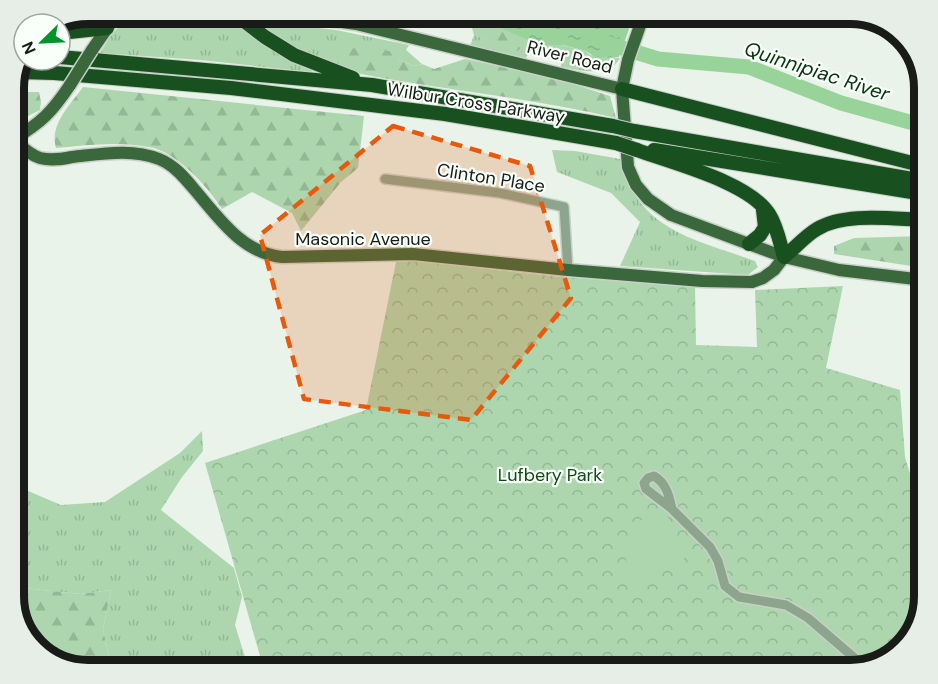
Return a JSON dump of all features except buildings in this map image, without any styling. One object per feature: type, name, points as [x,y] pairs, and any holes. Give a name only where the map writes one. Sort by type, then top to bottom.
[{"type":"highway","points":[[248,24],[294,55],[372,85]]},
{"type":"highway","points":[[72,32],[107,28]]},
{"type":"highway","name":"Wilbur Cross Parkway","points":[[72,58],[372,85],[914,179]]},
{"type":"highway","name":"Wilbur Cross Parkway","points":[[26,72],[267,93],[445,114],[616,143],[637,149],[914,192]]},
{"type":"highway","points":[[622,89],[914,163]]},
{"type":"highway","points":[[637,149],[738,188],[760,202],[770,214],[784,257],[816,229],[834,221],[914,220]]},
{"type":"highway","points":[[749,244],[760,235],[765,227],[765,217],[760,202]]},
{"type":"main road","points":[[24,133],[42,121],[55,108],[110,24]]},
{"type":"main road","name":"River Road","points":[[356,24],[622,89]]},
{"type":"main road","points":[[640,24],[628,60],[622,89],[628,167],[642,192],[658,208],[671,215],[784,257],[839,270],[914,279]]},
{"type":"main road","name":"Masonic Avenue","points":[[24,148],[39,158],[51,160],[113,152],[135,153],[161,160],[184,178],[240,240],[270,256],[413,254],[568,270],[702,281],[752,282],[774,270],[784,257]]},
{"type":"street","name":"Clinton Place","points":[[386,179],[500,194],[564,207],[568,270]]},
{"type":"street","points":[[672,509],[710,547],[718,561],[725,586],[739,597],[786,605],[808,618],[856,660]]},
{"type":"highlighted area","points":[[393,126],[530,166],[571,298],[471,420],[304,399],[260,235]]},
{"type":"green space","points":[[121,24],[237,24],[314,70],[310,72],[200,60],[100,53],[111,35]]},
{"type":"green space","points":[[283,24],[336,30],[409,45],[406,50],[422,64],[414,66],[398,59],[327,52],[337,69],[286,45],[261,26]]},
{"type":"green space","points":[[471,24],[556,24],[517,51],[474,35]]},
{"type":"green space","points":[[474,35],[517,50],[531,41],[541,45],[562,45],[586,51],[590,55],[620,58],[615,65],[602,71],[577,70],[561,67],[561,57],[537,52],[527,55],[526,59],[470,46]]},
{"type":"green space","points":[[356,48],[400,52],[398,59],[414,66],[422,64],[434,69],[465,59],[548,76],[610,96],[616,118],[547,104],[337,69],[326,52]]},
{"type":"green space","points":[[83,87],[364,116],[358,168],[341,182],[301,231],[292,213],[252,192],[222,209],[190,171],[170,155],[159,150],[137,145],[114,144],[56,148],[55,131],[58,123]]},
{"type":"green space","points":[[24,92],[39,92],[40,110],[24,118]]},
{"type":"green space","points":[[552,150],[575,151],[620,159],[629,183],[640,202],[655,217],[691,238],[755,261],[758,267],[748,275],[620,266],[640,222],[611,193],[557,172]]},
{"type":"green space","points":[[914,236],[914,266],[834,254],[834,246],[854,238]]},
{"type":"green space","name":"Lufbery Park","points":[[417,261],[560,277],[695,285],[696,345],[757,347],[755,290],[843,286],[826,368],[900,390],[905,457],[914,487],[913,609],[901,635],[886,649],[871,657],[850,660],[261,660],[205,463],[366,410],[396,262]]},
{"type":"green space","points":[[202,431],[203,451],[182,477],[161,510],[234,568],[242,597],[235,625],[246,660],[110,660],[103,629],[111,590],[80,594],[24,588],[24,489],[61,505],[105,502],[180,453]]},
{"type":"green space","points":[[664,509],[686,555],[681,564],[630,580],[626,557],[630,536],[643,519]]},
{"type":"green space","points":[[24,588],[80,594],[111,590],[103,629],[110,660],[75,659],[59,653],[37,635],[31,625],[26,613]]},
{"type":"water","points":[[495,24],[631,24],[619,57],[596,58],[586,51],[563,45],[541,45]]},
{"type":"waterway","name":"Quinnipiac River","points":[[603,42],[658,59],[749,67],[841,103],[914,123]]}]
